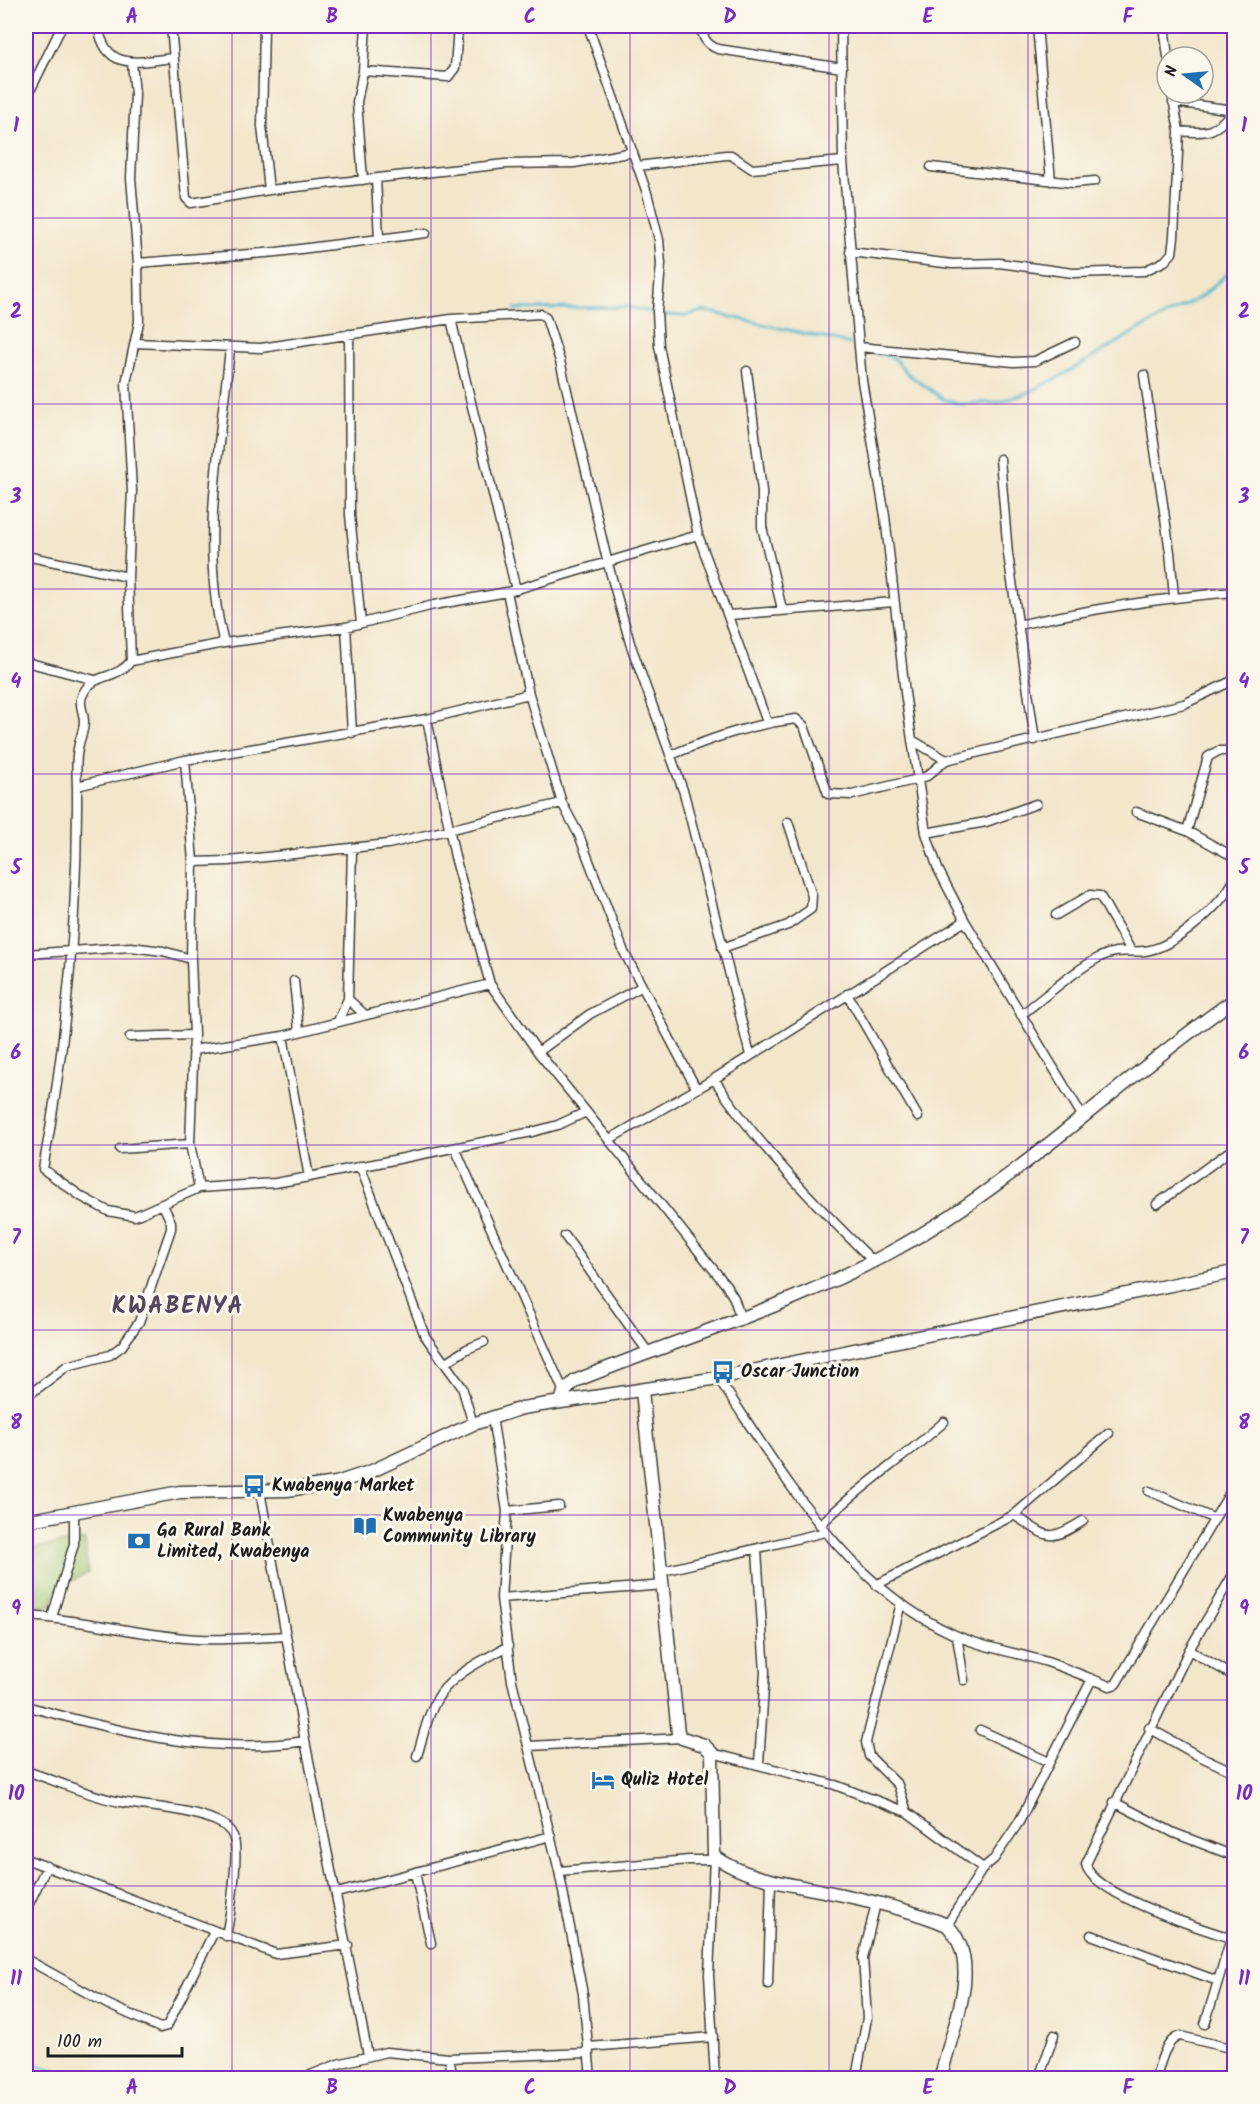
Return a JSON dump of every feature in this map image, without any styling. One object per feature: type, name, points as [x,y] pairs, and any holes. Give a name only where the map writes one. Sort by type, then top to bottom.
[{"type":"main road","points":[[563,1397],[575,1381],[648,1352],[741,1320],[873,1261],[945,1221],[1234,1000]]},
{"type":"main road","points":[[26,1521],[180,1492],[260,1491],[312,1487],[346,1481],[404,1457],[473,1424],[522,1407],[563,1397],[642,1391],[718,1378],[1234,1272]]},
{"type":"main road","points":[[642,1391],[663,1571],[678,1733],[682,1738],[700,1743],[712,1753],[714,1858],[731,1867],[771,1881],[876,1903],[947,1925],[953,1931],[961,1952],[965,1980],[941,2079]]},
{"type":"street","points":[[26,99],[62,26]]},
{"type":"street","points":[[98,26],[104,48],[118,60],[132,63],[173,58]]},
{"type":"street","points":[[171,26],[186,198],[191,203],[269,190],[505,164],[574,164],[633,152]]},
{"type":"street","points":[[264,26],[262,126],[269,190]]},
{"type":"street","points":[[363,180],[357,102],[363,71],[366,26]]},
{"type":"street","points":[[363,71],[448,77],[454,68],[458,26]]},
{"type":"street","points":[[588,26],[596,54],[638,166],[659,240],[662,264],[657,312],[659,346],[698,535],[767,722]]},
{"type":"street","points":[[700,26],[703,38],[710,46],[718,49],[842,68]]},
{"type":"street","points":[[841,26],[843,161],[862,381],[885,516],[894,602],[926,833],[938,869],[965,921],[1083,1116]]},
{"type":"street","points":[[1037,26],[1051,181]]},
{"type":"street","points":[[1164,26],[1166,45]]},
{"type":"street","points":[[131,661],[128,577],[132,491],[126,383],[139,322],[138,263],[131,178],[135,94],[132,63]]},
{"type":"street","points":[[850,252],[953,264],[999,263],[1073,273],[1130,273],[1153,268],[1172,253],[1179,131],[1174,105]]},
{"type":"street","points":[[1179,131],[1203,133],[1222,125],[1234,110],[1211,105]]},
{"type":"street","points":[[638,166],[714,155],[731,155],[752,169],[843,161]]},
{"type":"street","points":[[931,167],[1074,183],[1095,181]]},
{"type":"street","points":[[376,179],[379,237]]},
{"type":"street","points":[[138,263],[277,252],[379,237],[426,233]]},
{"type":"street","points":[[135,343],[230,349],[261,348],[451,319],[542,314],[546,318],[581,445],[608,564],[637,663],[684,793],[750,1055]]},
{"type":"street","points":[[451,319],[512,591],[529,693],[562,803],[579,835],[610,920],[640,987],[696,1088]]},
{"type":"street","points":[[350,334],[350,515],[361,623]]},
{"type":"street","points":[[859,347],[1014,362],[1035,361],[1075,342]]},
{"type":"street","points":[[224,643],[214,596],[213,523],[230,349]]},
{"type":"street","points":[[747,371],[762,491],[762,527],[782,609]]},
{"type":"street","points":[[1144,375],[1170,552],[1174,597]]},
{"type":"street","points":[[1000,459],[1018,625],[1035,740]]},
{"type":"street","points":[[26,662],[95,680],[119,674],[131,661],[224,643],[345,627],[512,591],[608,564],[698,535]]},
{"type":"street","points":[[26,556],[128,577]]},
{"type":"street","points":[[1018,625],[1079,612],[1174,597],[1234,592]]},
{"type":"street","points":[[729,615],[782,609],[894,602]]},
{"type":"street","points":[[345,627],[352,733]]},
{"type":"street","points":[[95,680],[83,693],[80,701],[84,725],[77,750],[78,870],[73,951],[61,1036],[57,1092],[43,1169],[82,1197],[115,1214],[135,1216],[199,1188],[275,1183],[309,1177],[532,1132],[558,1125],[586,1112]]},
{"type":"street","points":[[671,755],[709,739],[767,722],[796,719],[802,722],[825,789],[833,796],[852,795],[927,776],[946,760],[1184,704],[1234,680]]},
{"type":"street","points":[[77,786],[185,760],[352,733],[427,718],[529,693]]},
{"type":"street","points":[[427,718],[450,831],[490,984],[538,1052],[726,1286],[734,1298],[741,1320]]},
{"type":"street","points":[[912,740],[946,760]]},
{"type":"street","points":[[1186,831],[1208,758],[1218,751],[1234,751]]},
{"type":"street","points":[[185,760],[193,862],[191,959],[194,1035],[190,1144],[199,1188]]},
{"type":"street","points":[[193,862],[352,849],[450,831],[562,803]]},
{"type":"street","points":[[926,833],[986,822],[1036,804]]},
{"type":"street","points":[[1136,812],[1186,831],[1234,857]]},
{"type":"street","points":[[722,948],[789,925],[811,909],[812,896],[788,822]]},
{"type":"street","points":[[338,1021],[348,999],[352,849]]},
{"type":"street","points":[[1021,1015],[1095,960],[1130,949],[1145,951],[1169,942],[1192,927],[1219,902],[1234,880]]},
{"type":"street","points":[[1056,915],[1090,895],[1100,896],[1130,949]]},
{"type":"street","points":[[610,1139],[714,1079],[965,921]]},
{"type":"street","points":[[26,954],[145,948],[191,959]]},
{"type":"street","points":[[294,981],[299,1031]]},
{"type":"street","points":[[193,1050],[283,1036],[490,984]]},
{"type":"street","points":[[538,1052],[590,1014],[640,987]]},
{"type":"street","points":[[847,994],[918,1117]]},
{"type":"street","points":[[348,999],[365,1015]]},
{"type":"street","points":[[130,1037],[194,1035]]},
{"type":"street","points":[[283,1036],[309,1177]]},
{"type":"street","points":[[714,1079],[754,1136],[789,1176],[873,1261]]},
{"type":"street","points":[[120,1149],[190,1144]]},
{"type":"street","points":[[455,1148],[563,1397]]},
{"type":"street","points":[[1157,1204],[1234,1148]]},
{"type":"street","points":[[360,1166],[425,1336],[462,1387],[473,1424]]},
{"type":"street","points":[[26,1397],[67,1366],[116,1352],[137,1327],[171,1229],[163,1205]]},
{"type":"street","points":[[565,1236],[648,1352]]},
{"type":"street","points":[[445,1363],[466,1349],[484,1342]]},
{"type":"street","points":[[718,1378],[822,1528],[876,1585],[930,1623],[957,1636],[996,1651],[1047,1662],[1110,1686],[1116,1684],[1234,1486]]},
{"type":"street","points":[[492,1417],[507,1510],[501,1598],[512,1681],[559,1870],[583,1994],[591,2079]]},
{"type":"street","points":[[663,1571],[757,1551],[822,1528],[851,1495],[911,1452],[944,1422]]},
{"type":"street","points":[[876,1585],[991,1529],[1014,1515],[1109,1433]]},
{"type":"street","points":[[260,1491],[305,1741],[338,1893],[368,2055]]},
{"type":"street","points":[[1149,1491],[1215,1519]]},
{"type":"street","points":[[507,1510],[559,1506]]},
{"type":"street","points":[[52,1617],[74,1544],[74,1512]]},
{"type":"street","points":[[1014,1515],[1050,1536],[1058,1536],[1083,1521]]},
{"type":"street","points":[[757,1551],[765,1672],[759,1763]]},
{"type":"street","points":[[1205,2024],[1233,1938],[1135,1902],[1092,1878],[1087,1869],[1087,1859],[1189,1650],[1233,1578]]},
{"type":"street","points":[[501,1598],[664,1585]]},
{"type":"street","points":[[901,1603],[866,1742],[870,1756],[898,1785],[907,1812]]},
{"type":"street","points":[[26,1616],[52,1617],[197,1639],[285,1636]]},
{"type":"street","points":[[957,1636],[964,1680]]},
{"type":"street","points":[[417,1756],[437,1700],[446,1687],[482,1660],[508,1646]]},
{"type":"street","points":[[1189,1650],[1234,1676]]},
{"type":"street","points":[[947,1925],[983,1868],[1010,1836],[1092,1679]]},
{"type":"street","points":[[26,1706],[104,1727],[170,1740],[233,1745],[278,1745],[305,1741]]},
{"type":"street","points":[[1149,1728],[1197,1755],[1234,1772]]},
{"type":"street","points":[[980,1730],[1049,1762]]},
{"type":"street","points":[[529,1746],[682,1738]]},
{"type":"street","points":[[712,1753],[759,1763],[835,1785],[907,1812],[983,1868]]},
{"type":"street","points":[[26,1771],[86,1793],[120,1802],[191,1814],[216,1821],[227,1828],[233,1837],[236,1852],[226,1936]]},
{"type":"street","points":[[1114,1802],[1174,1833],[1234,1857]]},
{"type":"street","points":[[338,1893],[551,1836]]},
{"type":"street","points":[[26,1858],[276,1954],[348,1945]]},
{"type":"street","points":[[559,1870],[714,1858],[709,1975],[715,2079]]},
{"type":"street","points":[[26,1910],[47,1866]]},
{"type":"street","points":[[415,1873],[431,1943]]},
{"type":"street","points":[[768,1984],[771,1881]]},
{"type":"street","points":[[856,2079],[867,2018],[863,1958],[876,1903]]},
{"type":"street","points":[[26,1959],[107,2004],[160,2028],[166,2026],[214,1932]]},
{"type":"street","points":[[1090,1935],[1218,1982]]},
{"type":"street","points":[[1039,2079],[1054,2035]]},
{"type":"street","points":[[1156,2079],[1165,2052],[1175,2037],[1180,2036],[1234,2049]]},
{"type":"street","points":[[303,2079],[338,2064],[386,2052],[449,2058],[589,2050],[712,2037]]},
{"type":"street","points":[[449,2058],[453,2079]]},
{"type":"green space","points":[[85,1540],[88,1573],[59,1587],[50,1606],[26,1607],[26,1549]]},
{"type":"waterway","points":[[873,352],[894,358],[908,374],[943,399],[960,404],[999,402],[1027,393],[1063,375],[1136,331],[1201,297],[1234,268]]},
{"type":"waterway","points":[[515,309],[626,307],[653,312]]},
{"type":"waterway","points":[[665,315],[686,316],[701,311],[710,312],[850,344]]},
{"type":"waterway","points":[[26,2061],[77,2078]]},
{"type":"place","name":"Oscar Junction","points":[[723,1372]]},
{"type":"place","name":"Kwabenya Market","points":[[254,1486]]},
{"type":"place","name":"Kwabenya Community Library","points":[[365,1526]]},
{"type":"place","name":"Ga Rural Bank Limited, Kwabenya","points":[[139,1541]]},
{"type":"place","name":"Quliz Hotel","points":[[603,1780]]},
{"type":"district","name":"KWABENYA","points":[[178,1306]]}]
